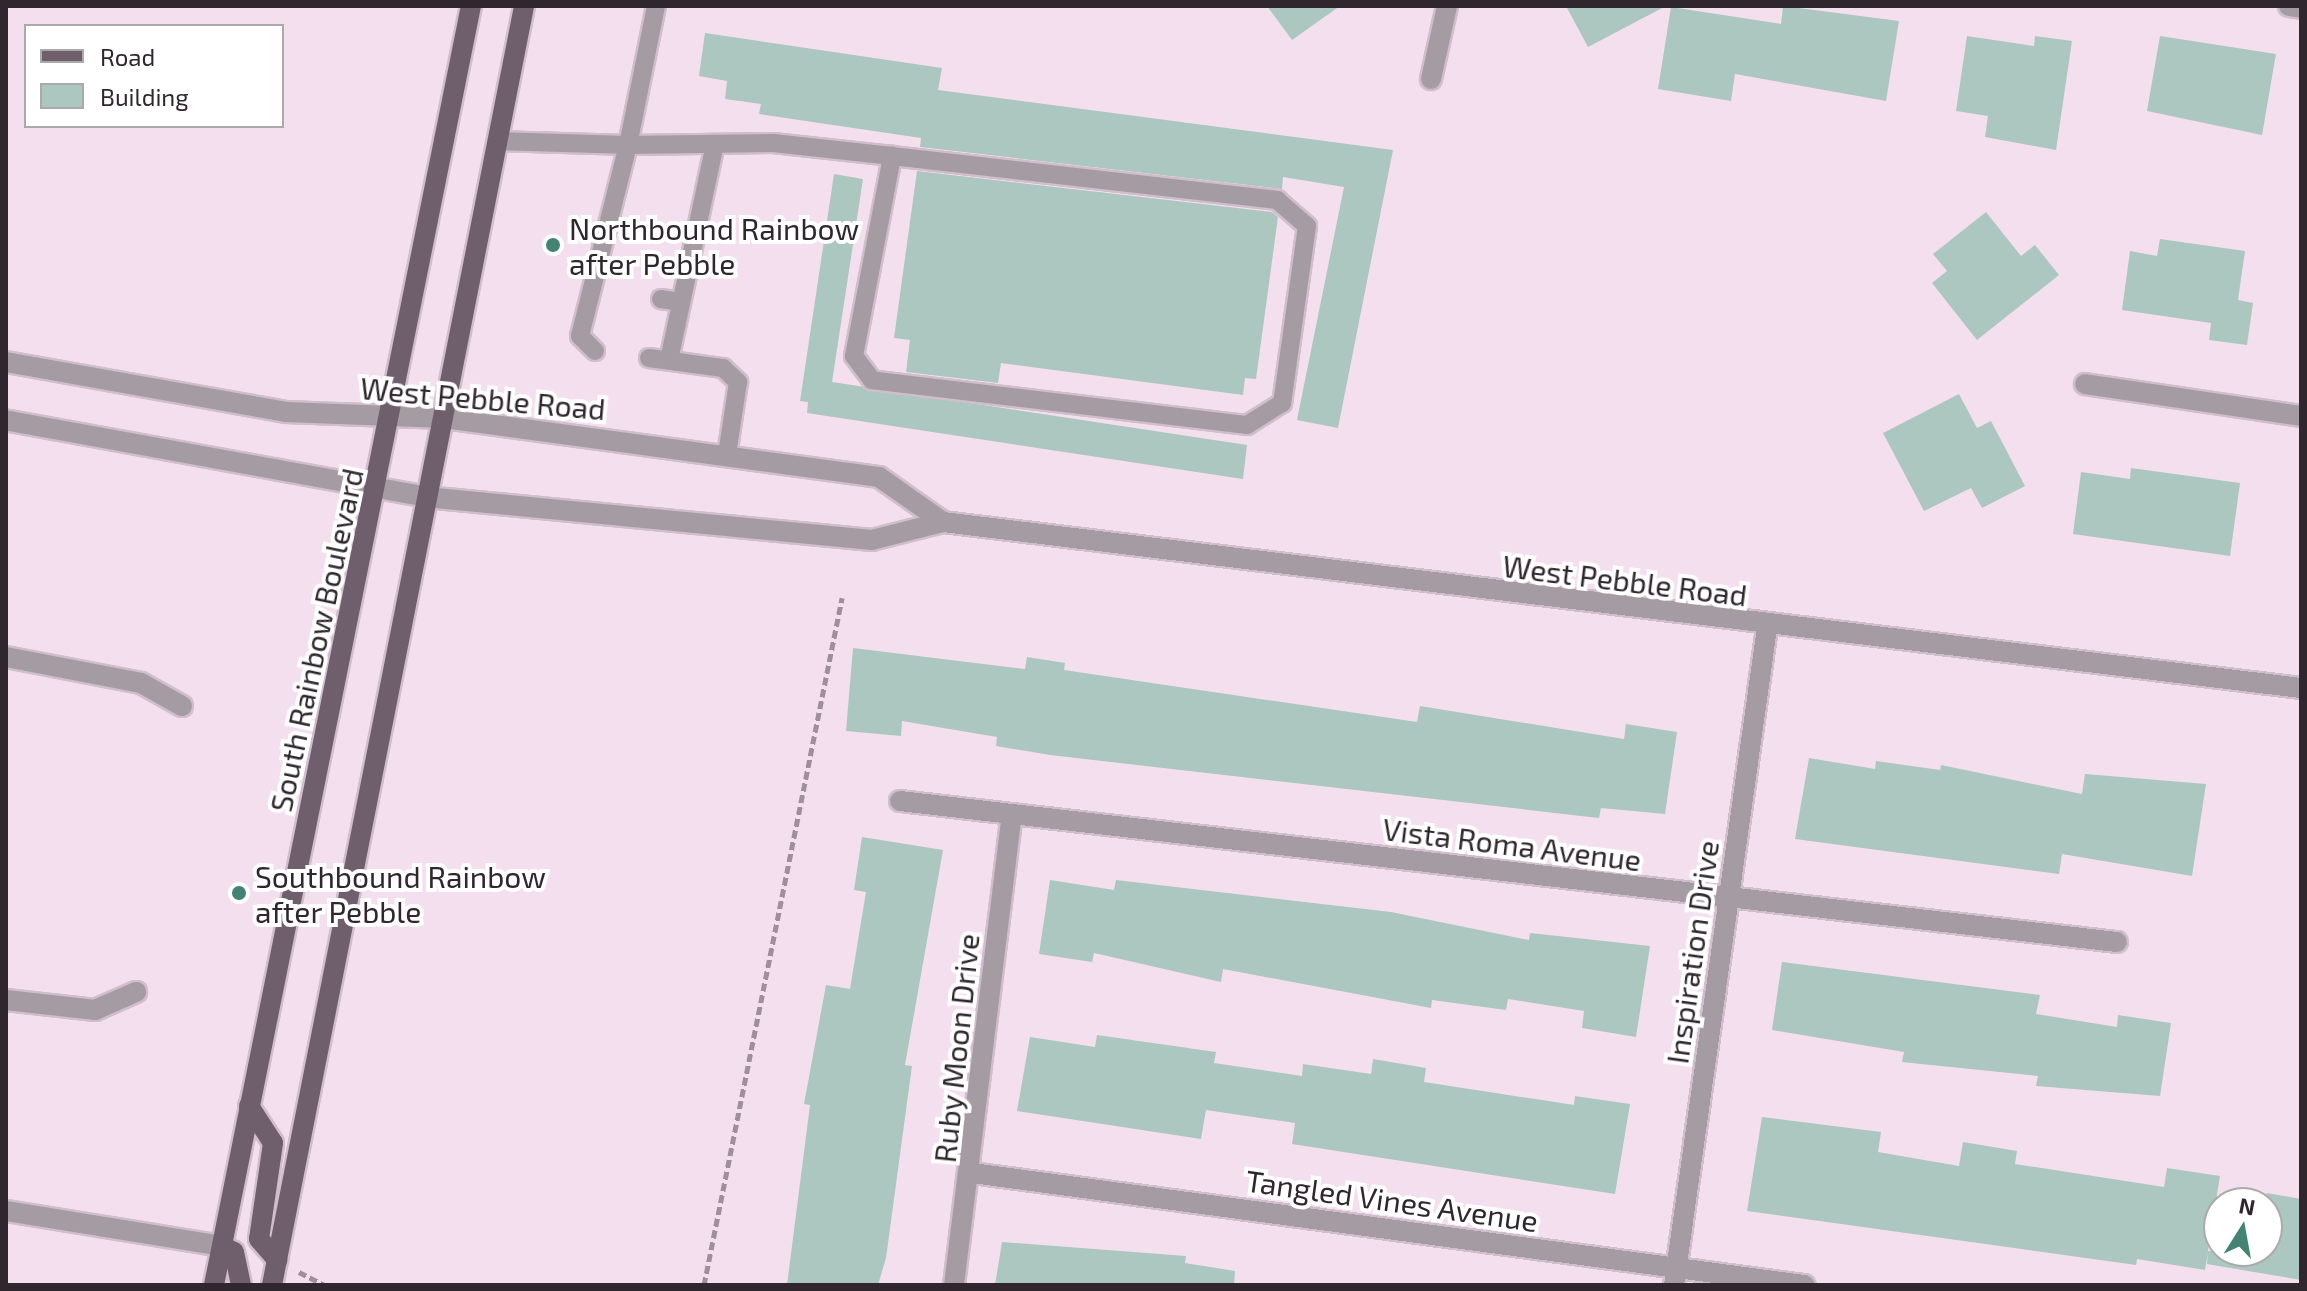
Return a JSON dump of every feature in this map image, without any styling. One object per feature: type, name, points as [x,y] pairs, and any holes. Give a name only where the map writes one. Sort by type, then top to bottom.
[{"type":"main road","name":"South Rainbow Boulevard","points":[[214,1285],[380,489],[471,6]]},
{"type":"main road","points":[[272,1285],[524,6]]},
{"type":"main road","points":[[249,1106],[273,1143],[259,1229],[277,1260]]},
{"type":"main road","points":[[222,1246],[234,1252],[241,1285]]},
{"type":"street","points":[[1431,79],[1447,6]]},
{"type":"street","points":[[2289,6],[2301,8]]},
{"type":"street","name":"West Pebble Road","points":[[6,362],[286,412],[393,419],[443,418],[879,477],[943,522]]},
{"type":"street","points":[[2085,384],[2301,416]]},
{"type":"street","name":"West Pebble Road","points":[[6,420],[428,497],[872,540],[943,522],[1767,628],[2301,688]]},
{"type":"street","name":"Inspiration Drive","points":[[1675,1277],[1731,900],[1767,628]]},
{"type":"street","points":[[6,657],[141,683],[182,706]]},
{"type":"street","name":"Vista Roma Avenue","points":[[900,801],[1731,900],[2117,942]]},
{"type":"street","name":"Ruby Moon Drive","points":[[954,1285],[972,1173],[1012,816]]},
{"type":"street","points":[[6,1000],[95,1010],[136,992]]},
{"type":"street","name":"Tangled Vines Avenue","points":[[972,1173],[1675,1277],[1804,1285]]},
{"type":"street","points":[[6,1211],[222,1246]]},
{"type":"lane","points":[[595,351],[580,336],[599,288],[656,6]]},
{"type":"lane","points":[[497,141],[715,144],[892,156],[1277,200],[1307,226],[1282,403],[1247,425],[872,380],[854,356],[892,156]]},
{"type":"lane","points":[[669,360],[715,144]]},
{"type":"lane","points":[[672,250],[692,253]]},
{"type":"lane","points":[[661,299],[681,302]]},
{"type":"lane","points":[[649,358],[723,368],[738,382],[727,455]]},
{"type":"path","points":[[704,1285],[842,598]]},
{"type":"building","points":[[1267,6],[1340,6],[1292,40]]},
{"type":"building","points":[[1566,6],[1666,6],[1588,47]]},
{"type":"building","points":[[1783,6],[1899,21],[1886,101],[1735,74],[1731,101],[1658,89],[1671,7],[1781,24]]},
{"type":"building","points":[[705,33],[942,68],[938,90],[1393,150],[1338,428],[1297,420],[1344,187],[1283,177],[1282,189],[920,147],[921,138],[759,114],[761,104],[725,99],[727,81],[699,76]]},
{"type":"building","points":[[1967,36],[2034,46],[2035,36],[2072,41],[2056,150],[1985,137],[1988,116],[1956,111]]},
{"type":"building","points":[[2160,36],[2276,54],[2262,135],[2147,111]]},
{"type":"building","points":[[917,171],[1272,212],[1278,217],[1256,379],[1245,378],[1243,395],[1001,363],[998,383],[906,372],[910,340],[894,338]]},
{"type":"building","points":[[834,174],[863,179],[832,382],[1247,445],[1243,479],[807,413],[808,402],[800,401]]},
{"type":"building","points":[[1986,212],[2021,256],[2035,245],[2059,275],[1977,340],[1932,283],[1947,271],[1933,254]]},
{"type":"building","points":[[2160,239],[2245,251],[2238,300],[2253,303],[2247,345],[2209,340],[2211,323],[2122,310],[2130,251],[2157,256]]},
{"type":"building","points":[[1959,394],[1977,428],[1991,421],[2025,486],[1982,508],[1971,488],[1924,511],[1883,433]]},
{"type":"building","points":[[2131,468],[2240,483],[2230,556],[2073,534],[2081,472],[2130,479]]},
{"type":"building","points":[[853,648],[1025,669],[1027,657],[1065,663],[1064,670],[1417,722],[1420,706],[1624,739],[1626,724],[1677,732],[1665,814],[1601,808],[1599,818],[1050,755],[996,746],[997,737],[902,721],[901,736],[846,731]]},
{"type":"building","points":[[1809,758],[1875,769],[1876,761],[1940,770],[1941,765],[2082,794],[2085,774],[2206,784],[2192,876],[2062,854],[2059,874],[1795,839]]},
{"type":"building","points":[[862,837],[943,850],[905,1065],[912,1066],[886,1258],[878,1285],[787,1285],[810,1105],[804,1104],[826,985],[850,989],[866,892],[854,890]]},
{"type":"building","points":[[1050,880],[1114,890],[1116,880],[1391,912],[1529,940],[1530,933],[1650,946],[1636,1037],[1582,1028],[1584,1011],[1508,999],[1506,1010],[1432,1000],[1431,1008],[1223,969],[1221,982],[1094,953],[1092,962],[1039,954]]},
{"type":"building","points":[[1782,962],[2040,995],[2036,1014],[2117,1027],[2118,1015],[2171,1023],[2160,1096],[2036,1086],[2038,1076],[1902,1062],[1904,1052],[1772,1030]]},
{"type":"building","points":[[1097,1035],[1216,1052],[1214,1063],[1302,1076],[1303,1064],[1371,1074],[1373,1059],[1426,1068],[1424,1082],[1574,1105],[1575,1096],[1630,1104],[1615,1194],[1292,1144],[1295,1123],[1206,1110],[1201,1139],[1017,1111],[1030,1037],[1095,1047]]},
{"type":"building","points":[[1762,1117],[1881,1132],[1878,1152],[1959,1166],[1963,1142],[2017,1151],[2015,1164],[2164,1187],[2167,1168],[2220,1176],[2218,1187],[2203,1187],[2205,1270],[2137,1259],[2136,1265],[1747,1211]]},
{"type":"building","points":[[2283,1196],[2301,1199],[2301,1280],[2225,1267],[2283,1267]]},
{"type":"building","points":[[1002,1242],[1186,1256],[1185,1263],[1235,1271],[1234,1285],[995,1285]]},
{"type":"place","name":"Northbound Rainbow after Pebble","points":[[553,245]]},
{"type":"place","name":"Southbound Rainbow after Pebble","points":[[239,893]]}]
